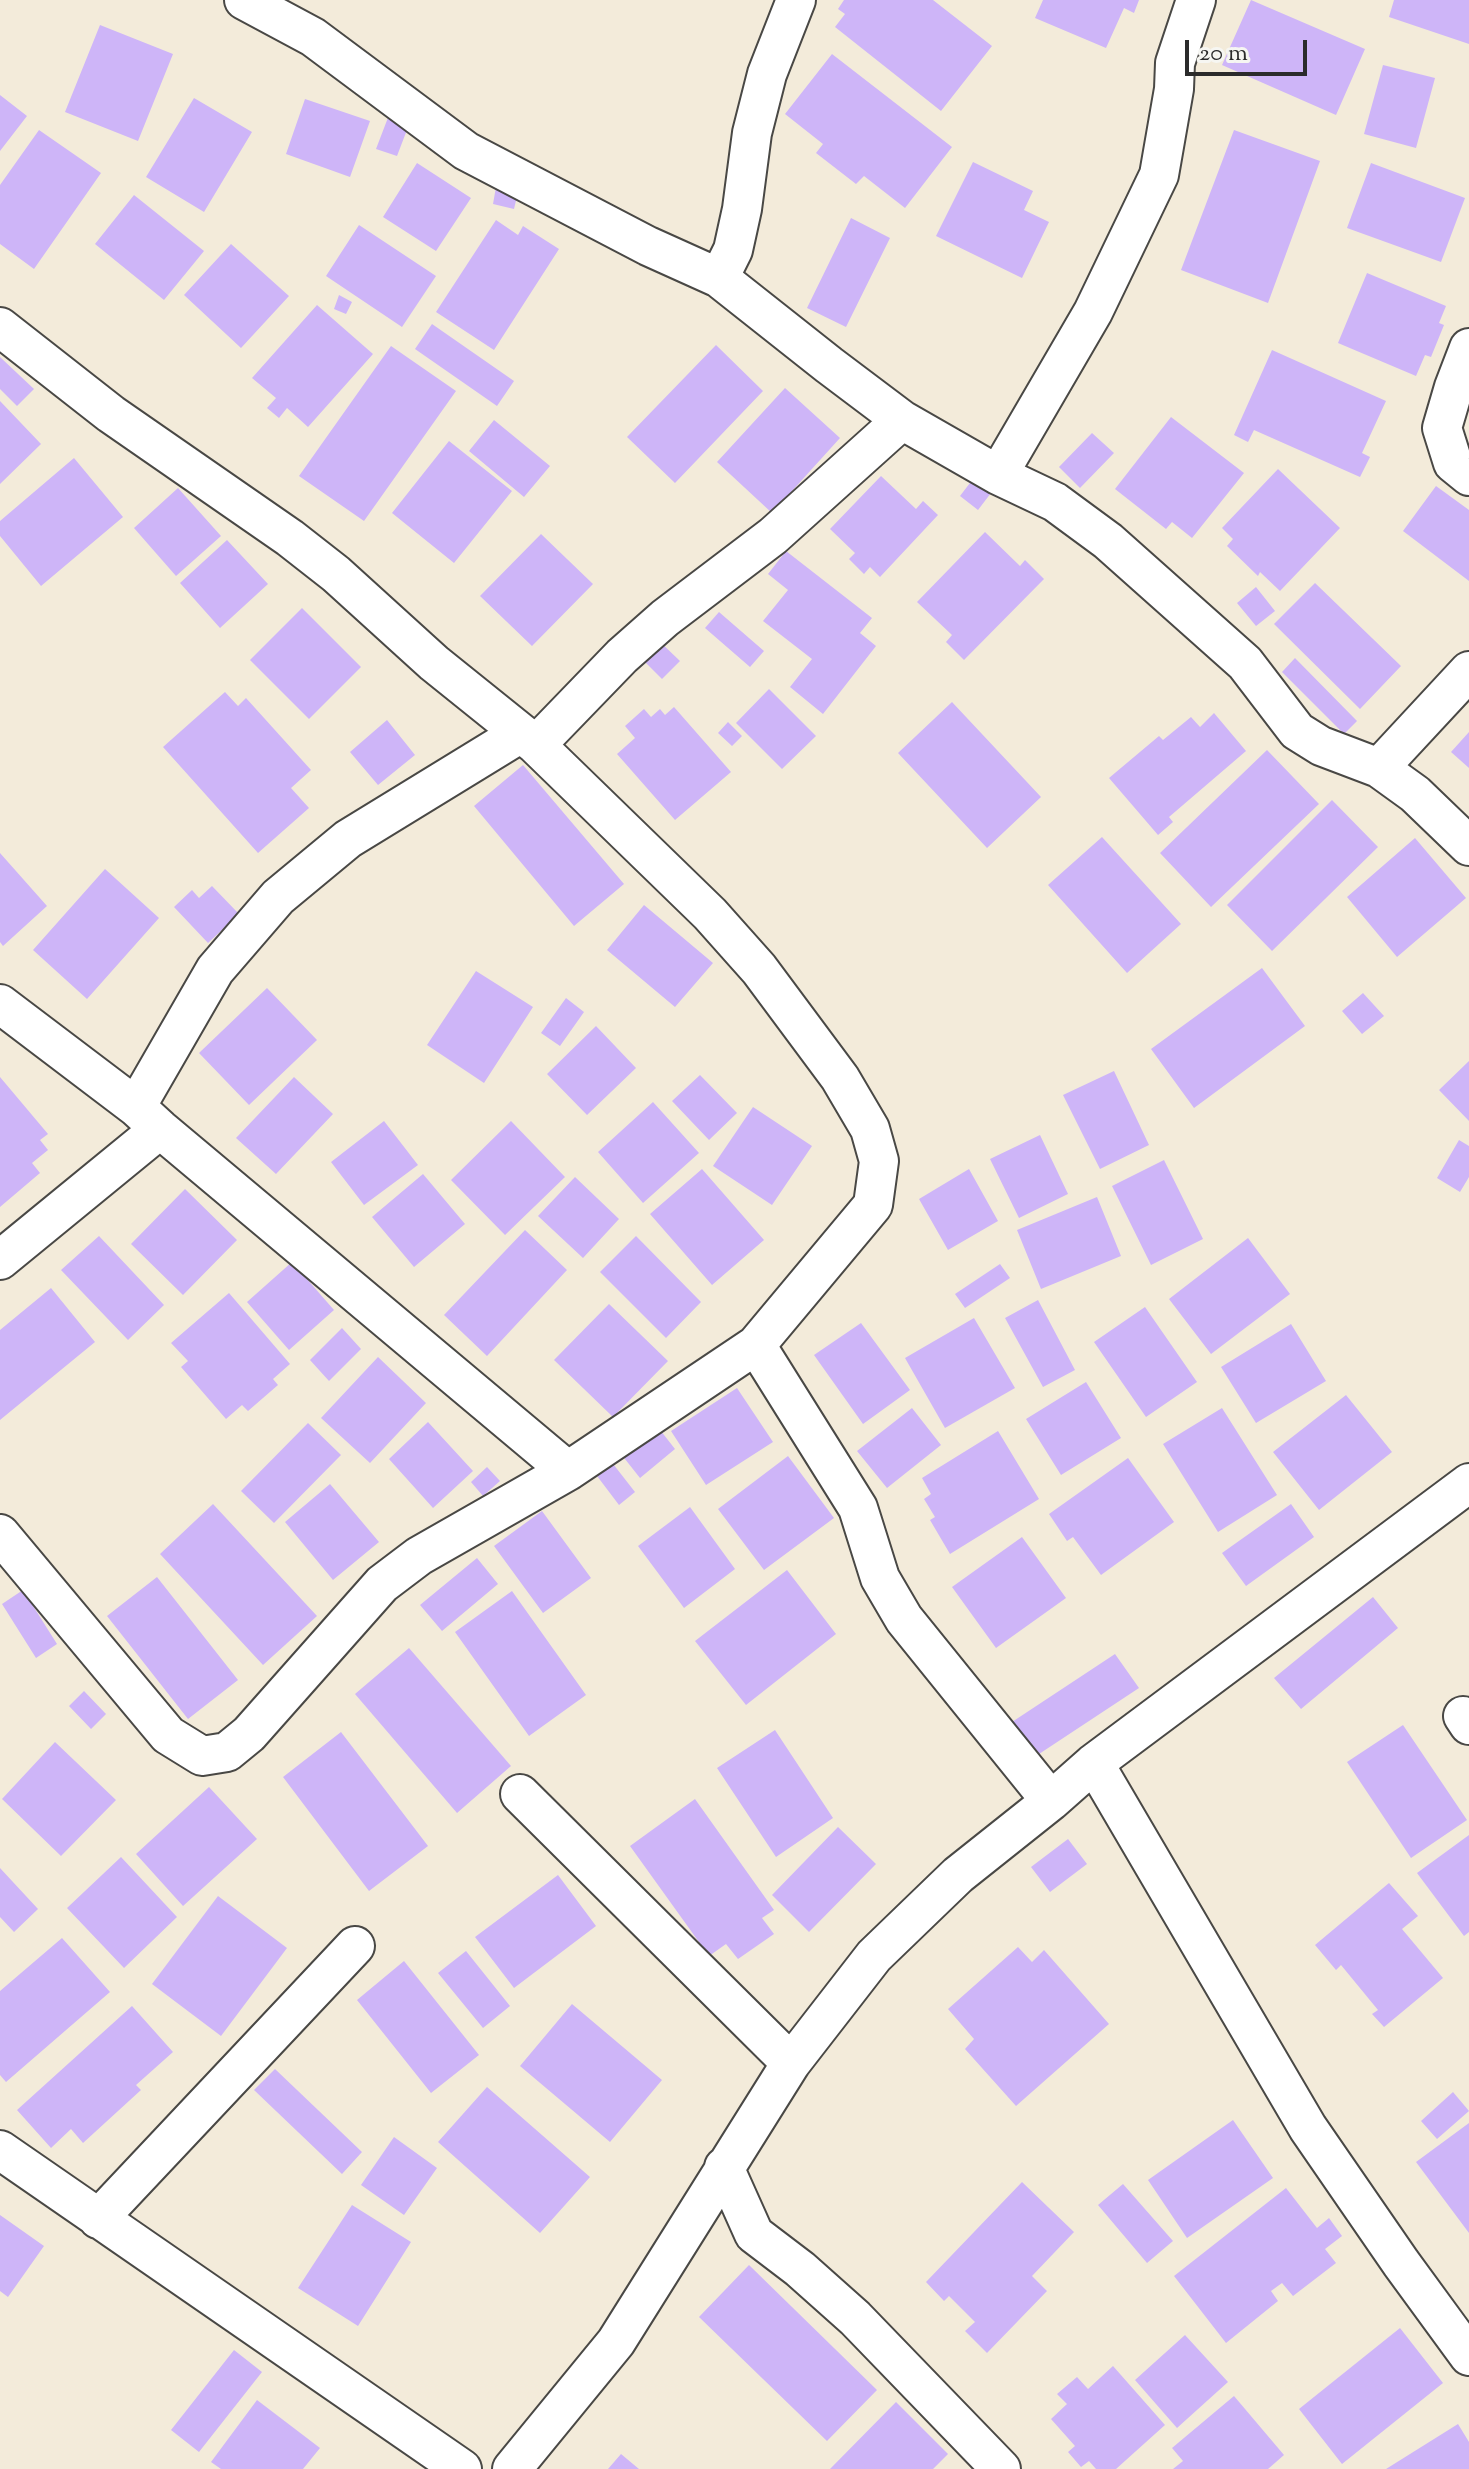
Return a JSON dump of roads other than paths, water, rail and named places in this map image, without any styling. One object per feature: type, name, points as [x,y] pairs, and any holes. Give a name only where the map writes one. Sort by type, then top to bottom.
[{"type":"street","points":[[244,0],[313,37],[466,151],[648,246],[719,278],[902,420],[998,475],[1055,502],[1108,541],[1245,663],[1297,731],[1321,746],[1379,768],[1415,794],[1469,846]]},
{"type":"street","points":[[719,278],[733,250],[752,133],[767,74],[796,0]]},
{"type":"street","points":[[998,475],[1093,312],[1159,175],[1172,101],[1175,63],[1196,0]]},
{"type":"street","points":[[0,327],[111,414],[290,538],[528,739],[710,914],[759,969],[840,1078],[870,1129],[879,1161],[873,1205],[756,1345],[568,1471],[419,1556],[382,1584],[249,1734],[227,1752],[202,1756],[168,1735],[0,1534]]},
{"type":"street","points":[[1469,348],[1442,428],[1453,463],[1469,476]]},
{"type":"street","points":[[0,1260],[148,1118],[215,970],[278,897],[348,839],[528,739],[665,618],[773,536],[902,420]]},
{"type":"street","points":[[1379,768],[1469,671]]},
{"type":"street","points":[[0,1004],[148,1118],[568,1471]]},
{"type":"street","points":[[756,1345],[858,1508],[880,1578],[904,1619],[1051,1801]]},
{"type":"street","points":[[512,2469],[616,2342],[791,2063],[874,1956],[958,1875],[1094,1763],[1469,1483]]},
{"type":"street","points":[[1094,1763],[1308,2128],[1469,2356]]},
{"type":"street","points":[[520,1794],[791,2063]]},
{"type":"street","points":[[98,2219],[355,1946]]},
{"type":"street","points":[[0,2150],[462,2469]]},
{"type":"street","points":[[724,2167],[754,2234],[800,2269],[855,2318],[1001,2469]]}]
